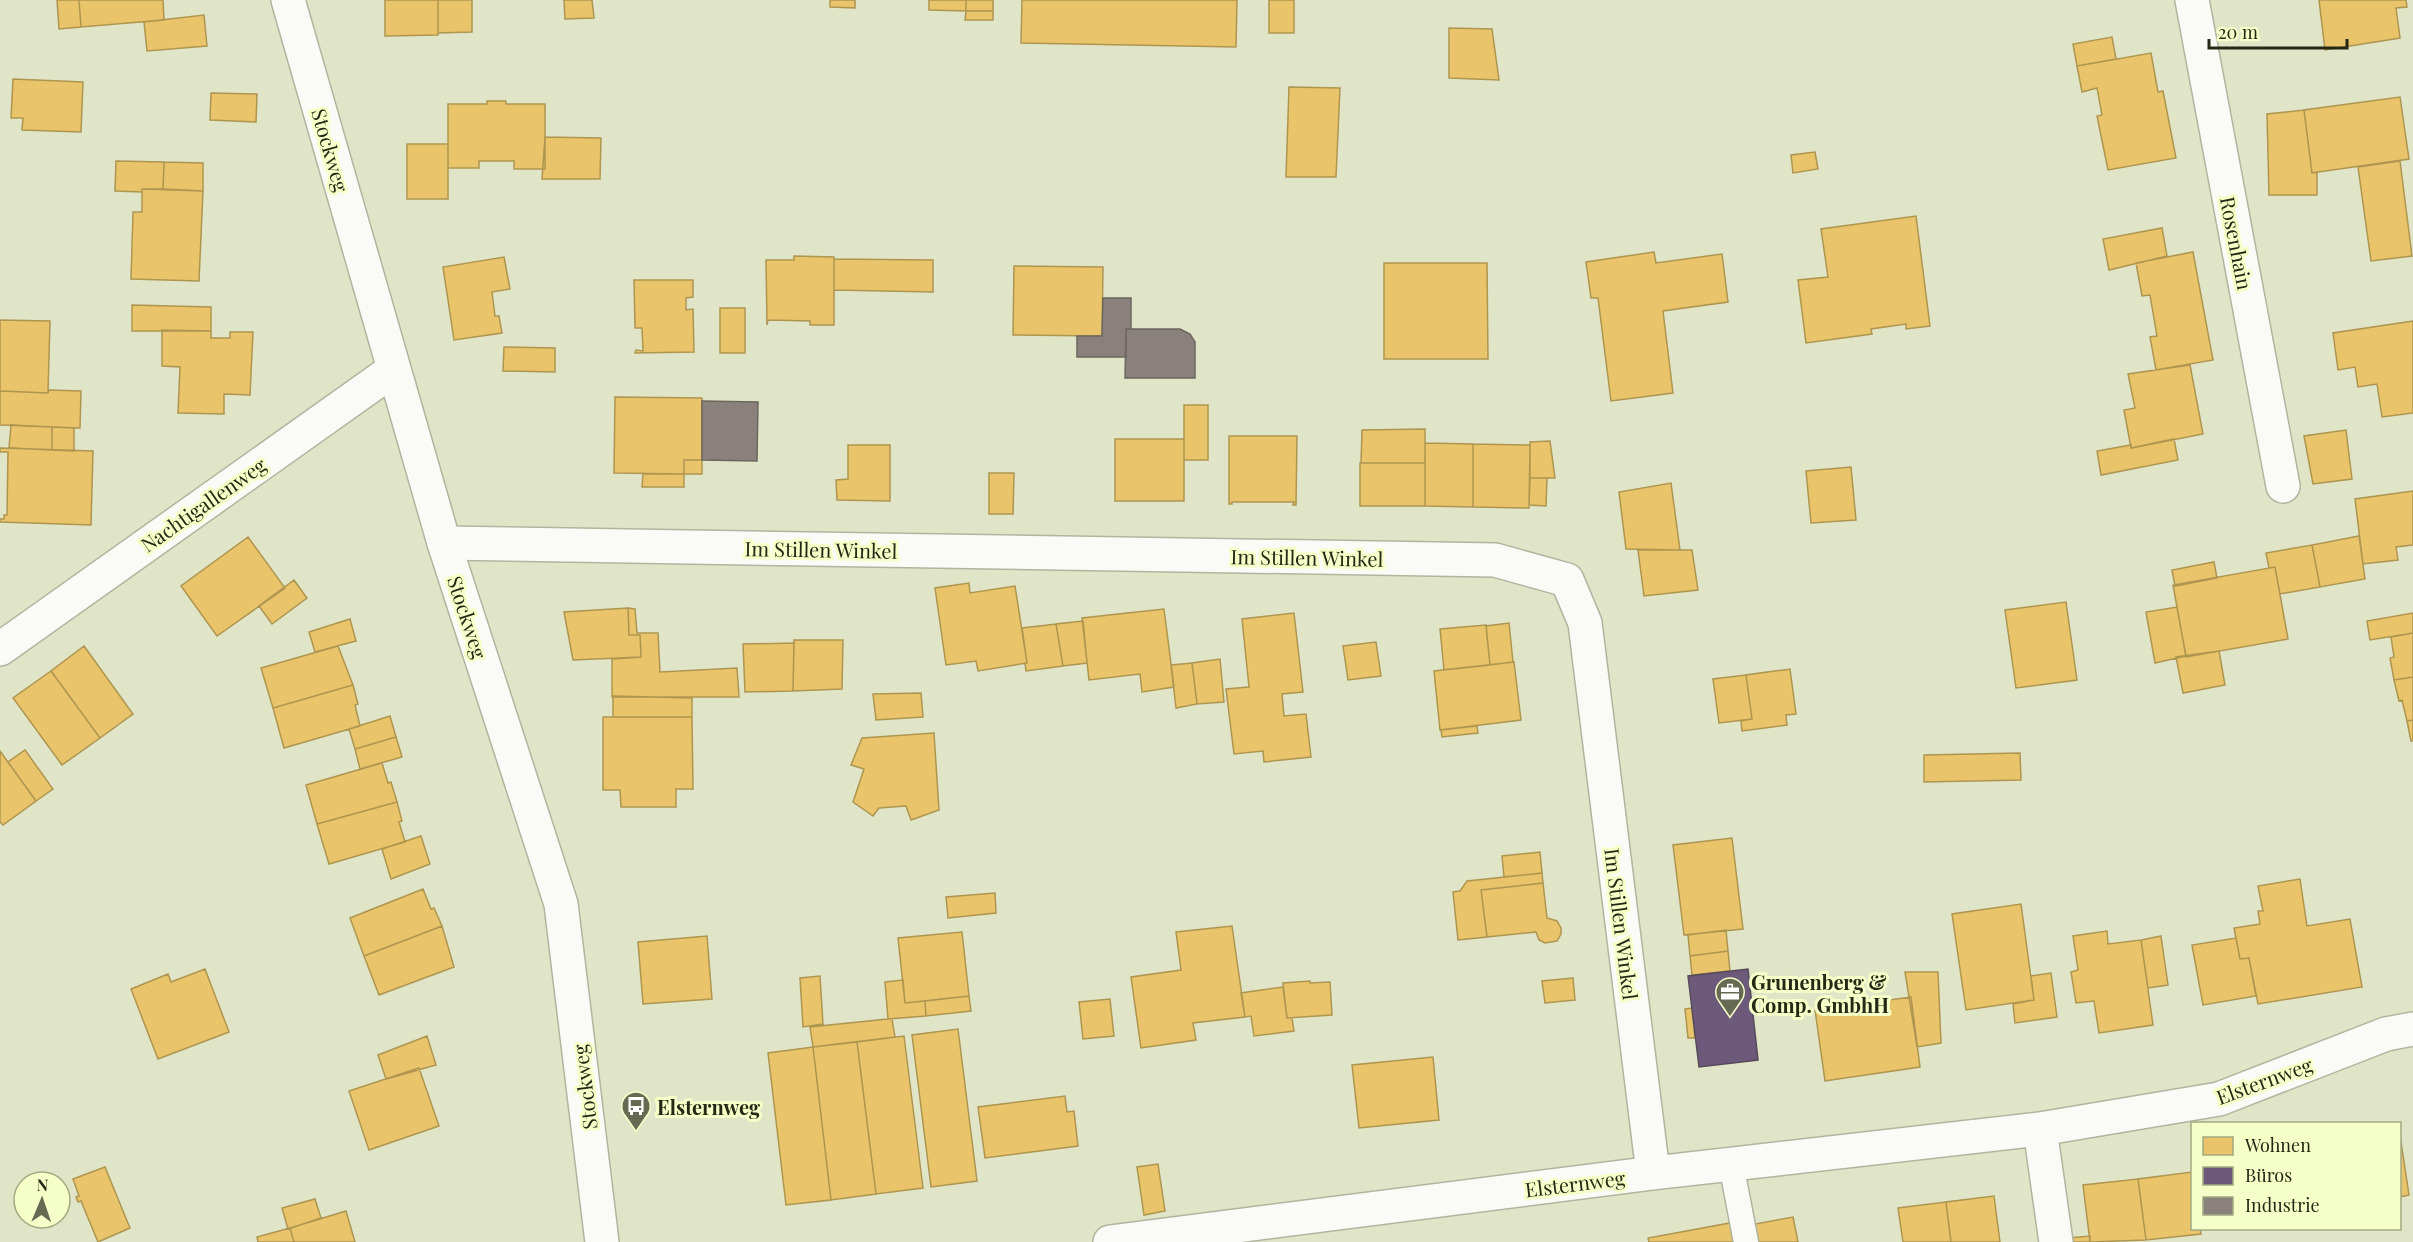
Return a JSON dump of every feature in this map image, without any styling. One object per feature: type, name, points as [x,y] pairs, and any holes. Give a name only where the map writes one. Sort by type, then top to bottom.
[{"type":"street","name":"Stockweg","points":[[288,0],[444,543],[561,904],[602,1242]]},
{"type":"street","name":"Rosenhain","points":[[2192,0],[2283,486]]},
{"type":"street","name":"Nachtigallenweg","points":[[4,636],[393,370]]},
{"type":"street","name":"Im Stillen Winkel","points":[[444,543],[1495,560],[1566,580],[1585,623],[1653,1173]]},
{"type":"street","name":"Elsternweg","points":[[1110,1242],[1653,1173],[2040,1129],[2219,1099],[2386,1034],[2413,1029]]},
{"type":"street","points":[[2040,1129],[2056,1242]]},
{"type":"lane","points":[[1731,1164],[1746,1242]]},
{"type":"building: Wohnen","points":[[57,0],[79,0],[81,27],[59,29]]},
{"type":"building: Wohnen","points":[[79,0],[163,0],[164,20],[81,27]]},
{"type":"building: Wohnen","points":[[385,0],[438,0],[438,35],[385,36]]},
{"type":"building: Wohnen","points":[[438,0],[472,0],[472,32],[438,33]]},
{"type":"building: Wohnen","points":[[564,0],[592,0],[594,18],[565,19]]},
{"type":"building: Wohnen","points":[[830,0],[855,0],[855,8],[830,7]]},
{"type":"building: Wohnen","points":[[929,0],[966,0],[966,11],[929,10]]},
{"type":"building: Wohnen","points":[[966,0],[993,0],[993,11],[966,11]]},
{"type":"building: Wohnen","points":[[1022,0],[1237,0],[1236,47],[1021,43]]},
{"type":"building: Wohnen","points":[[1269,0],[1294,0],[1294,33],[1269,33]]},
{"type":"building: Wohnen","points":[[2319,0],[2406,0],[2407,7],[2396,8],[2400,38],[2325,50]]},
{"type":"building: Wohnen","points":[[966,11],[993,11],[993,20],[965,20]]},
{"type":"building: Wohnen","points":[[204,15],[207,46],[147,51],[144,22]]},
{"type":"building: Wohnen","points":[[1449,28],[1492,29],[1499,80],[1449,78]]},
{"type":"building: Wohnen","points":[[2112,37],[2116,59],[2077,66],[2073,44]]},
{"type":"building: Wohnen","points":[[2151,53],[2158,92],[2163,91],[2176,158],[2108,170],[2097,116],[2102,115],[2097,88],[2082,92],[2077,66]]},
{"type":"building: Wohnen","points":[[13,79],[83,82],[81,132],[22,130],[23,118],[11,118]]},
{"type":"building: Wohnen","points":[[1289,87],[1340,88],[1336,177],[1286,177]]},
{"type":"building: Wohnen","points":[[211,93],[257,94],[256,122],[210,120]]},
{"type":"building: Wohnen","points":[[2400,97],[2409,159],[2312,173],[2304,110]]},
{"type":"building: Wohnen","points":[[487,101],[506,101],[506,104],[545,104],[545,169],[514,169],[514,161],[479,161],[479,168],[448,168],[448,104],[487,104]]},
{"type":"building: Wohnen","points":[[2304,110],[2312,173],[2317,172],[2317,195],[2269,195],[2267,114]]},
{"type":"building: Wohnen","points":[[545,137],[601,138],[600,179],[542,179]]},
{"type":"building: Wohnen","points":[[407,144],[448,144],[448,199],[407,199]]},
{"type":"building: Wohnen","points":[[1815,152],[1818,169],[1793,173],[1791,155]]},
{"type":"building: Wohnen","points":[[116,161],[164,162],[163,189],[142,189],[142,192],[115,191]]},
{"type":"building: Wohnen","points":[[2400,161],[2412,256],[2371,261],[2358,167]]},
{"type":"building: Wohnen","points":[[164,162],[203,163],[203,191],[163,189]]},
{"type":"building: Wohnen","points":[[142,189],[203,191],[199,281],[131,279],[133,212],[142,212]]},
{"type":"building: Wohnen","points":[[1916,216],[1930,326],[1906,329],[1906,324],[1871,329],[1872,334],[1806,343],[1798,280],[1828,277],[1821,229]]},
{"type":"building: Wohnen","points":[[2162,228],[2167,256],[2109,270],[2103,239]]},
{"type":"building: Wohnen","points":[[1654,252],[1656,263],[1722,254],[1728,302],[1663,311],[1673,393],[1611,401],[1598,298],[1591,298],[1586,262]]},
{"type":"building: Wohnen","points":[[2193,252],[2213,360],[2156,370],[2150,337],[2157,336],[2150,295],[2142,296],[2136,263]]},
{"type":"building: Wohnen","points":[[794,256],[834,257],[834,325],[810,325],[810,321],[768,320],[767,325],[766,260],[794,260]]},
{"type":"building: Wohnen","points":[[504,257],[510,289],[492,292],[495,316],[499,316],[502,333],[454,340],[443,267]]},
{"type":"building: Wohnen","points":[[834,259],[933,260],[933,292],[834,290]]},
{"type":"building: Wohnen","points":[[1384,263],[1487,263],[1488,359],[1384,359]]},
{"type":"building: Wohnen","points":[[1014,266],[1103,267],[1102,336],[1013,335]]},
{"type":"building: Wohnen","points":[[634,280],[693,280],[693,297],[686,298],[686,310],[693,309],[694,352],[635,353],[636,350],[643,351],[642,328],[635,328]]},
{"type":"building: Wohnen","points":[[132,305],[211,307],[211,331],[132,331]]},
{"type":"building: Wohnen","points":[[720,308],[745,308],[745,353],[720,353]]},
{"type":"building: Wohnen","points":[[0,320],[50,321],[48,393],[0,391]]},
{"type":"building: Wohnen","points":[[2413,321],[2413,413],[2382,417],[2377,384],[2358,387],[2355,367],[2338,370],[2333,333]]},
{"type":"building: Wohnen","points":[[162,330],[211,331],[211,338],[230,338],[230,332],[253,332],[250,395],[224,394],[224,414],[178,413],[180,367],[162,366]]},
{"type":"building: Wohnen","points":[[504,347],[555,348],[555,372],[503,371]]},
{"type":"building: Wohnen","points":[[2190,365],[2203,434],[2131,448],[2124,410],[2135,408],[2128,374]]},
{"type":"building: Wohnen","points":[[49,390],[81,391],[80,428],[0,425],[0,391],[48,393]]},
{"type":"building: Wohnen","points":[[615,397],[702,398],[702,460],[684,460],[684,474],[614,473]]},
{"type":"building: Wohnen","points":[[1184,405],[1208,405],[1208,460],[1184,460]]},
{"type":"building: Wohnen","points":[[11,425],[52,427],[52,450],[9,448]]},
{"type":"building: Wohnen","points":[[52,427],[74,428],[74,451],[52,450]]},
{"type":"building: Wohnen","points":[[1425,429],[1425,463],[1361,463],[1362,430]]},
{"type":"building: Wohnen","points":[[2346,430],[2352,479],[2313,484],[2304,436]]},
{"type":"building: Wohnen","points":[[1229,436],[1297,436],[1296,505],[1293,505],[1294,502],[1232,502],[1229,504]]},
{"type":"building: Wohnen","points":[[1115,439],[1184,439],[1184,501],[1115,501]]},
{"type":"building: Wohnen","points":[[2174,439],[2178,460],[2101,475],[2097,451],[2131,445],[2131,448]]},
{"type":"building: Wohnen","points":[[1550,441],[1555,478],[1530,478],[1530,442]]},
{"type":"building: Wohnen","points":[[1425,443],[1473,444],[1473,507],[1425,506]]},
{"type":"building: Wohnen","points":[[1473,444],[1530,445],[1529,508],[1473,507]]},
{"type":"building: Wohnen","points":[[848,445],[890,445],[890,501],[837,500],[836,480],[848,479]]},
{"type":"building: Wohnen","points":[[0,448],[93,451],[91,525],[0,522],[0,519],[4,519],[4,515],[7,515],[8,452],[0,452]]},
{"type":"building: Wohnen","points":[[684,460],[702,460],[702,474],[684,474]]},
{"type":"building: Wohnen","points":[[1360,463],[1425,463],[1425,506],[1360,506]]},
{"type":"building: Wohnen","points":[[1851,467],[1856,520],[1811,523],[1806,471]]},
{"type":"building: Wohnen","points":[[989,473],[1014,473],[1013,514],[989,514]]},
{"type":"building: Wohnen","points":[[643,474],[684,474],[684,487],[642,487]]},
{"type":"building: Wohnen","points":[[1530,478],[1547,478],[1546,506],[1529,505]]},
{"type":"building: Wohnen","points":[[1671,483],[1680,550],[1626,549],[1619,492]]},
{"type":"building: Wohnen","points":[[2413,491],[2413,545],[2396,547],[2398,560],[2363,564],[2355,499]]},
{"type":"building: Wohnen","points":[[2359,536],[2365,579],[2320,587],[2312,545]]},
{"type":"building: Wohnen","points":[[248,537],[285,588],[217,636],[181,586]]},
{"type":"building: Wohnen","points":[[2312,545],[2320,587],[2280,594],[2275,567],[2269,568],[2266,553]]},
{"type":"building: Wohnen","points":[[1638,550],[1692,550],[1698,590],[1644,596]]},
{"type":"building: Wohnen","points":[[2214,562],[2217,578],[2175,586],[2172,570]]},
{"type":"building: Wohnen","points":[[2275,567],[2288,639],[2186,657],[2173,585]]},
{"type":"building: Wohnen","points":[[294,580],[307,598],[272,624],[259,606]]},
{"type":"building: Wohnen","points":[[969,583],[970,593],[1015,586],[1027,663],[978,671],[976,661],[946,665],[935,588]]},
{"type":"building: Wohnen","points":[[2066,602],[2077,680],[2016,688],[2005,610]]},
{"type":"building: Wohnen","points":[[2177,607],[2186,656],[2155,663],[2146,612]]},
{"type":"building: Wohnen","points":[[628,608],[635,609],[637,633],[658,633],[660,672],[737,668],[739,697],[612,697],[612,659],[641,657],[640,635],[629,635]]},
{"type":"building: Wohnen","points":[[628,608],[629,635],[640,635],[641,657],[573,660],[564,612]]},
{"type":"building: Wohnen","points":[[1164,609],[1174,687],[1142,692],[1140,674],[1089,680],[1082,618]]},
{"type":"building: Wohnen","points":[[1294,613],[1303,692],[1282,694],[1284,716],[1306,714],[1311,757],[1264,762],[1263,751],[1234,754],[1226,689],[1249,687],[1242,619]]},
{"type":"building: Wohnen","points":[[2413,613],[2413,633],[2370,640],[2367,621]]},
{"type":"building: Wohnen","points":[[350,619],[356,641],[315,652],[309,632]]},
{"type":"building: Wohnen","points":[[1083,621],[1087,663],[1063,666],[1056,624]]},
{"type":"building: Wohnen","points":[[1509,623],[1513,662],[1490,665],[1486,626]]},
{"type":"building: Wohnen","points":[[1056,624],[1063,666],[1026,671],[1022,628]]},
{"type":"building: Wohnen","points":[[1486,625],[1490,665],[1444,670],[1440,629]]},
{"type":"building: Wohnen","points":[[2413,633],[2413,677],[2394,680],[2390,658],[2394,657],[2391,637]]},
{"type":"building: Wohnen","points":[[794,640],[843,640],[842,689],[793,691]]},
{"type":"building: Wohnen","points":[[1376,642],[1381,676],[1348,680],[1343,646]]},
{"type":"building: Wohnen","points":[[794,643],[793,691],[745,692],[743,644]]},
{"type":"building: Wohnen","points":[[84,646],[133,714],[100,738],[51,671]]},
{"type":"building: Wohnen","points":[[338,646],[353,685],[273,708],[261,668]]},
{"type":"building: Wohnen","points":[[2219,651],[2225,685],[2183,693],[2176,657]]},
{"type":"building: Wohnen","points":[[1220,659],[1224,702],[1197,704],[1192,663]]},
{"type":"building: Wohnen","points":[[1514,662],[1521,720],[1440,730],[1434,671]]},
{"type":"building: Wohnen","points":[[1192,663],[1197,704],[1176,708],[1171,665]]},
{"type":"building: Wohnen","points":[[1790,669],[1796,714],[1786,715],[1787,725],[1742,731],[1741,721],[1752,719],[1746,675]]},
{"type":"building: Wohnen","points":[[51,671],[100,738],[62,765],[13,698]]},
{"type":"building: Wohnen","points":[[1746,675],[1752,719],[1719,723],[1713,679]]},
{"type":"building: Wohnen","points":[[2413,677],[2413,720],[2407,721],[2394,680]]},
{"type":"building: Wohnen","points":[[353,685],[360,726],[284,748],[273,708]]},
{"type":"building: Wohnen","points":[[921,693],[923,717],[876,720],[873,694]]},
{"type":"building: Wohnen","points":[[613,696],[692,698],[692,717],[613,717]]},
{"type":"building: Wohnen","points":[[390,716],[396,737],[355,749],[349,729]]},
{"type":"building: Wohnen","points":[[603,717],[692,717],[693,789],[676,789],[676,807],[621,807],[620,790],[603,790]]},
{"type":"building: Wohnen","points":[[2413,720],[2413,741],[2411,741],[2407,721]]},
{"type":"building: Wohnen","points":[[1477,726],[1478,733],[1442,737],[1441,730]]},
{"type":"building: Wohnen","points":[[934,733],[939,810],[911,820],[906,806],[879,808],[873,816],[853,802],[864,769],[851,765],[862,738]]},
{"type":"building: Wohnen","points":[[396,737],[402,757],[360,769],[355,749]]},
{"type":"building: Wohnen","points":[[25,750],[53,789],[36,801],[8,762]]},
{"type":"building: Wohnen","points":[[0,751],[36,801],[3,825],[0,822]]},
{"type":"building: Wohnen","points":[[2020,753],[2021,780],[1924,782],[1924,755]]},
{"type":"building: Wohnen","points":[[382,763],[397,802],[317,824],[306,785]]},
{"type":"building: Wohnen","points":[[397,802],[402,821],[399,822],[405,842],[329,864],[317,824]]},
{"type":"building: Wohnen","points":[[421,836],[430,864],[391,879],[382,849]]},
{"type":"building: Wohnen","points":[[1732,838],[1743,929],[1684,935],[1673,845]]},
{"type":"building: Wohnen","points":[[1540,852],[1542,873],[1504,877],[1502,856]]},
{"type":"building: Wohnen","points":[[1542,873],[1543,883],[1481,890],[1487,937],[1458,940],[1453,892],[1460,891],[1467,881]]},
{"type":"building: Wohnen","points":[[2300,879],[2307,926],[2350,919],[2362,987],[2258,1004],[2249,958],[2240,959],[2234,928],[2260,924],[2258,911],[2263,911],[2258,886]]},
{"type":"building: Wohnen","points":[[1543,883],[1547,918],[1557,921],[1561,928],[1557,941],[1545,943],[1539,940],[1536,932],[1487,937],[1481,890]]},
{"type":"building: Wohnen","points":[[423,889],[431,909],[434,908],[442,926],[364,956],[350,918]]},
{"type":"building: Wohnen","points":[[995,893],[996,913],[948,918],[946,897]]},
{"type":"building: Wohnen","points":[[2021,904],[2034,1000],[1966,1010],[1952,914]]},
{"type":"building: Wohnen","points":[[442,926],[454,967],[379,995],[364,956]]},
{"type":"building: Wohnen","points":[[1232,926],[1245,1017],[1193,1023],[1196,1040],[1141,1048],[1131,977],[1181,970],[1176,932]]},
{"type":"building: Wohnen","points":[[1726,930],[1728,951],[1690,956],[1688,935]]},
{"type":"building: Wohnen","points":[[2107,931],[2108,944],[2141,940],[2153,1025],[2099,1033],[2094,1001],[2076,1003],[2071,972],[2078,970],[2073,936]]},
{"type":"building: Wohnen","points":[[962,932],[969,996],[905,1003],[898,938]]},
{"type":"building: Wohnen","points":[[707,936],[712,999],[643,1004],[638,942]]},
{"type":"building: Wohnen","points":[[2161,936],[2168,985],[2148,988],[2141,940]]},
{"type":"building: Wohnen","points":[[2236,938],[2240,959],[2249,958],[2256,996],[2203,1005],[2192,945]]},
{"type":"building: Wohnen","points":[[1728,951],[1730,971],[1692,975],[1690,956]]},
{"type":"building: Wohnen","points":[[205,969],[229,1032],[158,1059],[131,989],[168,974],[171,982]]},
{"type":"building: Wohnen","points":[[1905,972],[1938,972],[1941,1043],[1917,1047]]},
{"type":"building: Wohnen","points":[[2051,973],[2057,1017],[2015,1023],[2013,1004],[2034,1000],[2031,976]]},
{"type":"building: Wohnen","points":[[820,976],[823,1024],[803,1027],[800,978]]},
{"type":"building: Wohnen","points":[[1573,978],[1575,1000],[1545,1003],[1542,981]]},
{"type":"building: Wohnen","points":[[903,980],[905,1003],[925,1001],[926,1016],[888,1019],[885,982]]},
{"type":"building: Wohnen","points":[[1310,981],[1310,983],[1330,982],[1332,1015],[1287,1018],[1283,983]]},
{"type":"building: Wohnen","points":[[1283,987],[1287,1018],[1292,1018],[1294,1031],[1254,1036],[1251,1016],[1245,1017],[1241,993]]},
{"type":"building: Wohnen","points":[[969,996],[971,1011],[926,1016],[925,1001]]},
{"type":"building: Wohnen","points":[[1911,997],[1920,1067],[1825,1081],[1815,1010]]},
{"type":"building: Wohnen","points":[[1110,999],[1114,1036],[1083,1039],[1079,1002]]},
{"type":"building: Wohnen","points":[[1692,1008],[1695,1038],[1688,1038],[1685,1009]]},
{"type":"building: Wohnen","points":[[892,1019],[895,1037],[813,1047],[810,1027]]},
{"type":"building: Wohnen","points":[[958,1029],[977,1181],[931,1187],[912,1035]]},
{"type":"building: Wohnen","points":[[427,1036],[436,1065],[386,1079],[378,1055]]},
{"type":"building: Wohnen","points":[[904,1036],[923,1188],[876,1194],[857,1042]]},
{"type":"building: Wohnen","points":[[857,1042],[876,1194],[831,1200],[813,1047]]},
{"type":"building: Wohnen","points":[[813,1047],[831,1200],[786,1205],[768,1053]]},
{"type":"building: Wohnen","points":[[1433,1057],[1439,1120],[1359,1128],[1352,1065]]},
{"type":"building: Wohnen","points":[[419,1068],[439,1126],[369,1150],[349,1091]]},
{"type":"building: Wohnen","points":[[1065,1096],[1067,1112],[1074,1111],[1078,1146],[985,1158],[978,1107]]},
{"type":"building: Wohnen","points":[[2401,1142],[2409,1195],[2401,1197]]},
{"type":"building: Wohnen","points":[[1158,1164],[1165,1211],[1144,1215],[1137,1167]]},
{"type":"building: Wohnen","points":[[105,1167],[130,1228],[98,1242],[81,1201],[78,1202],[76,1197],[79,1196],[73,1179]]},
{"type":"building: Wohnen","points":[[2191,1172],[2191,1230],[2200,1230],[2201,1234],[2146,1240],[2138,1179]]},
{"type":"building: Wohnen","points":[[2138,1179],[2146,1240],[2090,1242],[2083,1185]]},
{"type":"building: Wohnen","points":[[1994,1196],[2000,1242],[1951,1242],[1946,1202]]},
{"type":"building: Wohnen","points":[[315,1199],[321,1218],[288,1229],[282,1208]]},
{"type":"building: Wohnen","points":[[1946,1202],[1951,1242],[1903,1242],[1898,1208]]},
{"type":"building: Wohnen","points":[[346,1211],[355,1242],[294,1242],[290,1228]]},
{"type":"building: Wohnen","points":[[1793,1217],[1798,1242],[1758,1242],[1755,1224]]},
{"type":"building: Wohnen","points":[[1730,1223],[1733,1242],[1649,1242],[1648,1238]]},
{"type":"building: Wohnen","points":[[290,1228],[294,1242],[258,1242],[257,1237]]},
{"type":"building: Wohnen","points":[[2090,1236],[2090,1242],[2070,1242],[2069,1238]]},
{"type":"building: Büros","points":[[1748,969],[1758,1060],[1699,1067],[1688,976]]},
{"type":"building: Industrie","points":[[1103,298],[1131,298],[1131,329],[1126,329],[1126,357],[1077,357],[1077,336],[1102,336]]},
{"type":"building: Industrie","points":[[1126,329],[1180,329],[1190,334],[1195,342],[1195,378],[1125,378]]},
{"type":"building: Industrie","points":[[702,401],[758,402],[757,461],[702,460]]},
{"type":"place","name":"Grunenberg & Comp. GmbhH","points":[[1730,1018]]},
{"type":"place","name":"Elsternweg","points":[[636,1132]]}]
